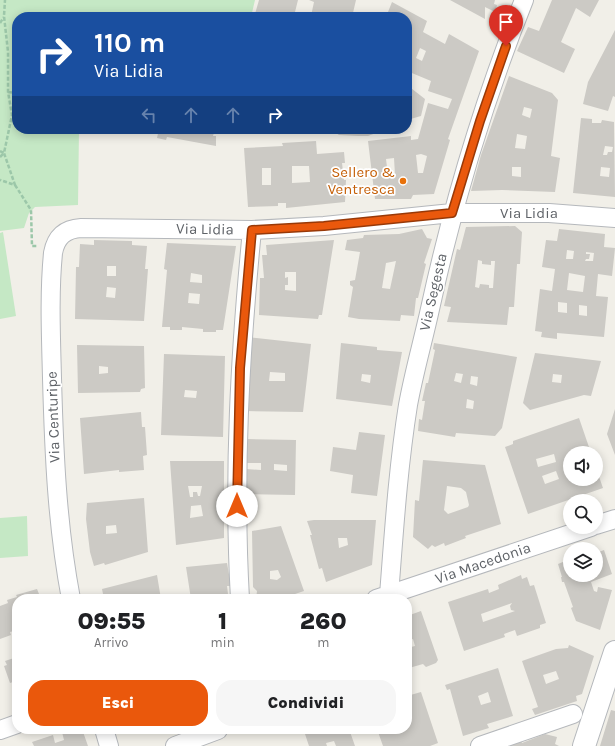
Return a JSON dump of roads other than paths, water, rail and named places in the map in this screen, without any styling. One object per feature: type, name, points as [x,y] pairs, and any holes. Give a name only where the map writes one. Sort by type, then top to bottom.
[{"type":"street","name":"Via Segesta","points":[[383,594],[408,406],[452,213],[488,94],[524,0]]},
{"type":"street","name":"Via Lidia","points":[[61,235],[72,229],[81,228],[252,230],[324,226],[452,213],[549,213],[615,218]]},
{"type":"street","points":[[240,594],[237,540],[239,395],[252,230]]},
{"type":"street","name":"Via Centuripe","points":[[61,235],[54,246],[52,260],[53,417],[58,517],[70,594]]},
{"type":"street","points":[[603,523],[615,519]]},
{"type":"street","name":"Via Macedonia","points":[[392,594],[570,534]]},
{"type":"street","points":[[584,746],[615,652]]},
{"type":"street","points":[[480,746],[573,714]]},
{"type":"street","points":[[0,730],[12,726]]},
{"type":"street","points":[[105,734],[109,746]]},
{"type":"street","points":[[174,746],[207,734]]},
{"type":"place","name":"Sellero & Ventresca","points":[[403,181]]}]
